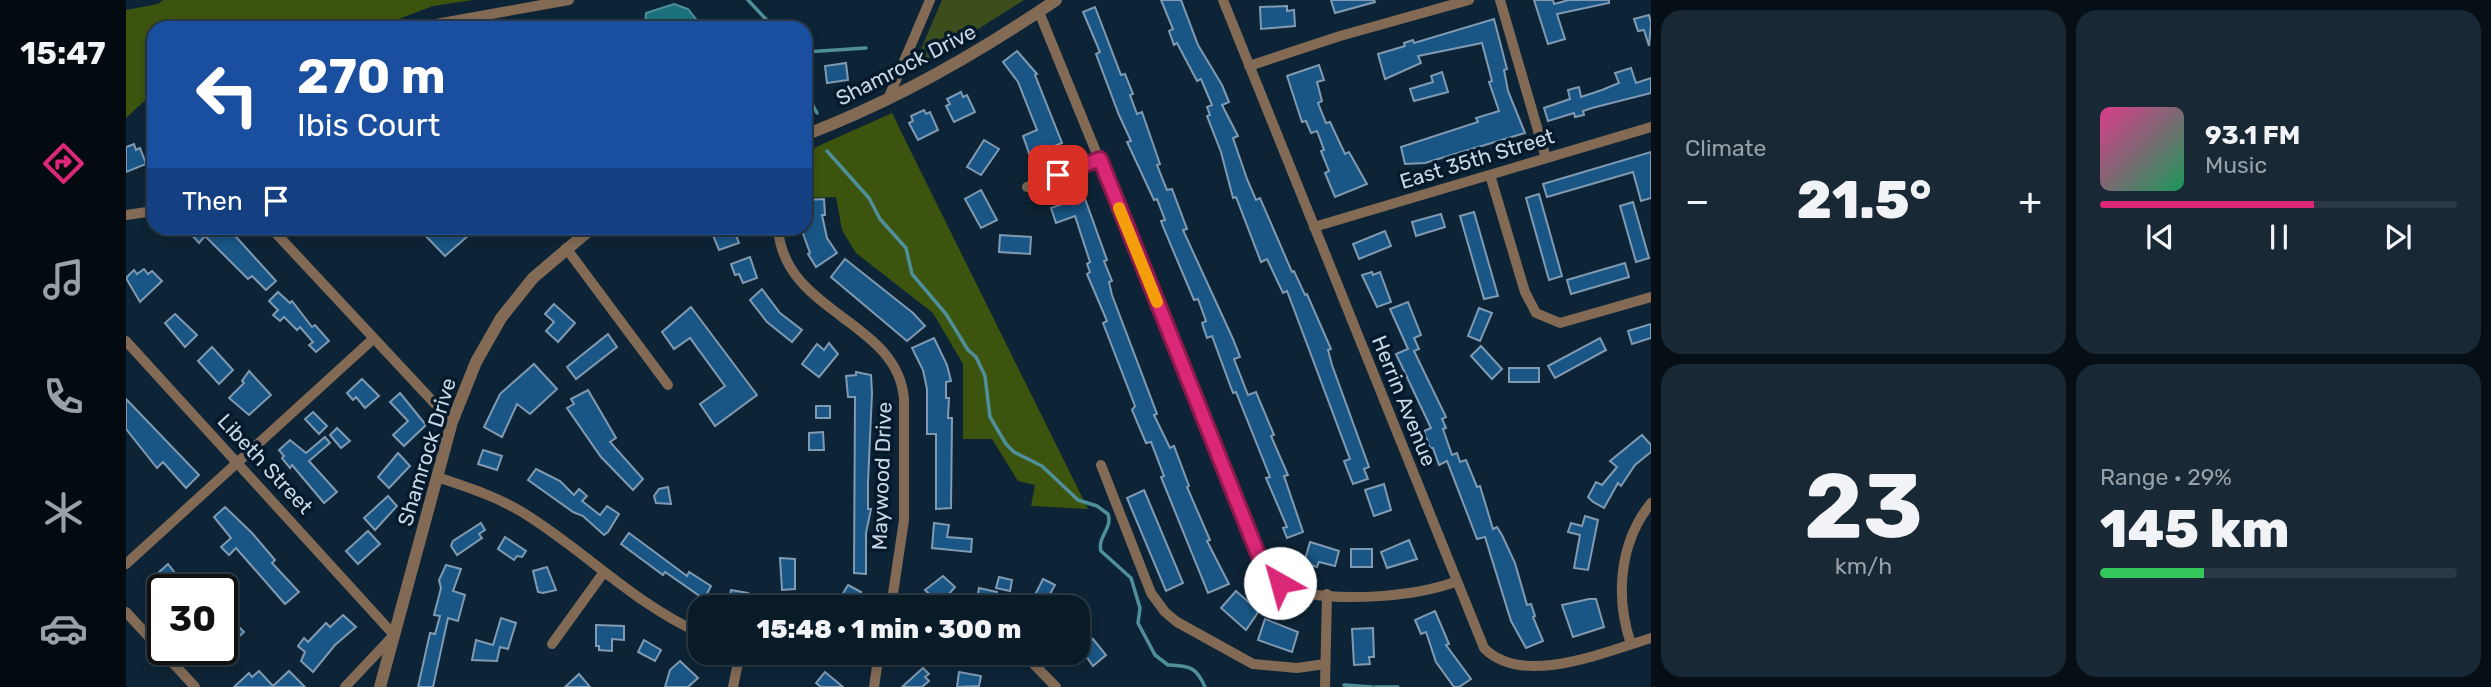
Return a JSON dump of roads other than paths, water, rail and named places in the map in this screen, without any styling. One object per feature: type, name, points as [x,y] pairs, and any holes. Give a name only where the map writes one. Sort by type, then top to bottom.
[{"type":"street","points":[[453,21],[569,0]]},
{"type":"street","points":[[888,99],[930,0]]},
{"type":"street","name":"Shamrock Drive","points":[[812,132],[888,99],[978,52],[1056,0]]},
{"type":"street","name":"Herrin Avenue","points":[[1223,0],[1483,648],[1509,668],[1542,671],[1651,638]]},
{"type":"street","points":[[1249,66],[1340,36],[1469,0]]},
{"type":"street","points":[[1500,0],[1546,158]]},
{"type":"street","points":[[1039,12],[1261,561],[1284,586],[1302,593],[1421,594],[1455,582]]},
{"type":"street","name":"East 35th Street","points":[[1314,227],[1651,127]]},
{"type":"street","points":[[1027,187],[1100,159]]},
{"type":"street","points":[[1490,175],[1525,292],[1536,313],[1560,323],[1651,297]]},
{"type":"street","points":[[126,215],[147,212]]},
{"type":"street","points":[[277,235],[452,422]]},
{"type":"street","name":"Shamrock Drive","points":[[380,687],[452,422],[476,362],[501,318],[533,278],[583,235]]},
{"type":"street","name":"Maywood Drive","points":[[779,235],[783,257],[800,284],[880,349],[902,380],[904,520],[893,595]]},
{"type":"street","points":[[566,248],[668,385]]},
{"type":"street","points":[[126,565],[373,339]]},
{"type":"street","name":"Libeth Street","points":[[126,341],[394,635]]},
{"type":"street","points":[[1101,465],[1151,593],[1177,622],[1254,664],[1287,668],[1325,664]]},
{"type":"street","points":[[437,477],[481,492],[520,511],[662,614],[688,627]]},
{"type":"street","points":[[1631,645],[1622,598],[1624,562],[1631,536],[1651,503]]},
{"type":"street","points":[[552,644],[604,572]]},
{"type":"street","points":[[1325,687],[1327,594]]},
{"type":"street","points":[[126,612],[195,687]]},
{"type":"street","points":[[345,687],[394,635]]},
{"type":"street","points":[[733,687],[738,665]]},
{"type":"street","points":[[874,687],[877,665]]},
{"type":"street","points":[[1035,665],[1056,687]]},
{"type":"waterway","points":[[748,0],[768,21]]},
{"type":"waterway","points":[[812,52],[866,48]]},
{"type":"waterway","points":[[812,104],[817,113]]},
{"type":"waterway","points":[[827,151],[869,198],[880,219],[906,248],[912,274],[946,314],[968,350],[976,357],[985,376],[990,417],[1006,444],[1014,452],[1042,466],[1078,500],[1097,506],[1108,514],[1101,551],[1131,578],[1140,608],[1138,623],[1155,655],[1168,665],[1191,668],[1205,687]]},
{"type":"waterway","points":[[1344,685],[1372,687]]},
{"type":"waterway","points":[[1375,687],[1398,687]]}]
